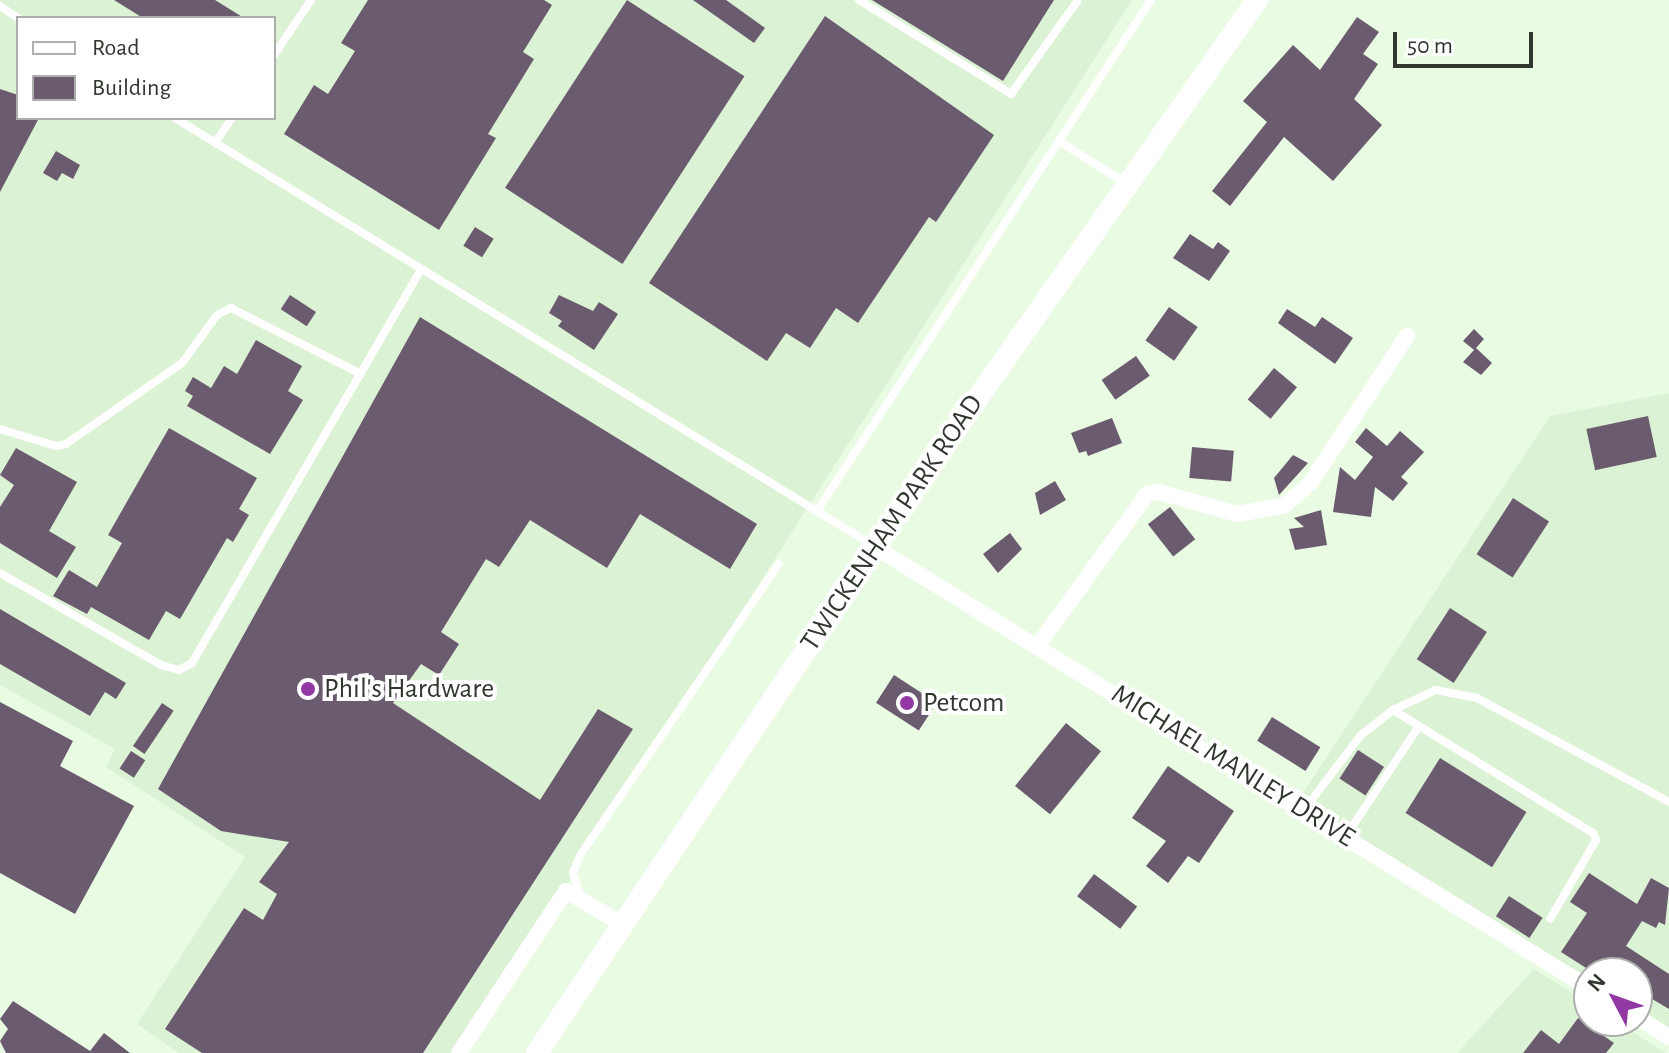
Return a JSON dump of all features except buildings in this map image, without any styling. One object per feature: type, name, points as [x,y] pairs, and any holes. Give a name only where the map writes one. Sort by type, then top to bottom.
[{"type":"main road","name":"TWICKENHAM PARK ROAD","points":[[537,1053],[875,547],[1257,0]]},
{"type":"street","points":[[1039,644],[1147,494],[1159,492],[1237,514],[1283,506],[1296,496],[1311,482],[1407,336]]},
{"type":"street","name":"MICHAEL MANLEY DRIVE","points":[[875,547],[1039,644],[1573,978]]},
{"type":"street","points":[[459,1053],[566,891],[622,924]]},
{"type":"lane","points":[[276,52],[311,0]]},
{"type":"lane","points":[[859,0],[1011,94],[1078,0]]},
{"type":"lane","points":[[817,511],[1151,0]]},
{"type":"lane","points":[[178,120],[875,547]]},
{"type":"lane","points":[[215,143],[231,120]]},
{"type":"lane","points":[[1059,141],[1128,184]]},
{"type":"lane","points":[[0,573],[151,660],[179,670],[192,663],[421,270]]},
{"type":"lane","points":[[0,429],[56,446],[66,444],[182,363],[217,315],[231,308],[361,374]]},
{"type":"lane","points":[[585,902],[573,872],[581,854],[779,564]]},
{"type":"lane","points":[[1304,810],[1361,735],[1393,710],[1436,690],[1477,698],[1669,802]]},
{"type":"lane","points":[[1393,710],[1593,833],[1596,840],[1550,919]]},
{"type":"lane","points":[[1346,836],[1419,726]]},
{"type":"shaded area","points":[[0,0],[1132,0],[459,1053],[179,1053],[137,1024],[245,857],[106,767],[115,749],[0,685]]},
{"type":"shaded area","points":[[1669,393],[1669,1032],[1653,1022],[1653,957],[1573,957],[1573,972],[1298,801],[1550,416]]},
{"type":"shaded area","points":[[1534,969],[1573,994],[1573,1037],[1640,1037],[1666,1053],[1457,1053]]},
{"type":"place","name":"Phil's Hardware","points":[[308,689]]},
{"type":"place","name":"Petcom","points":[[907,703]]}]
